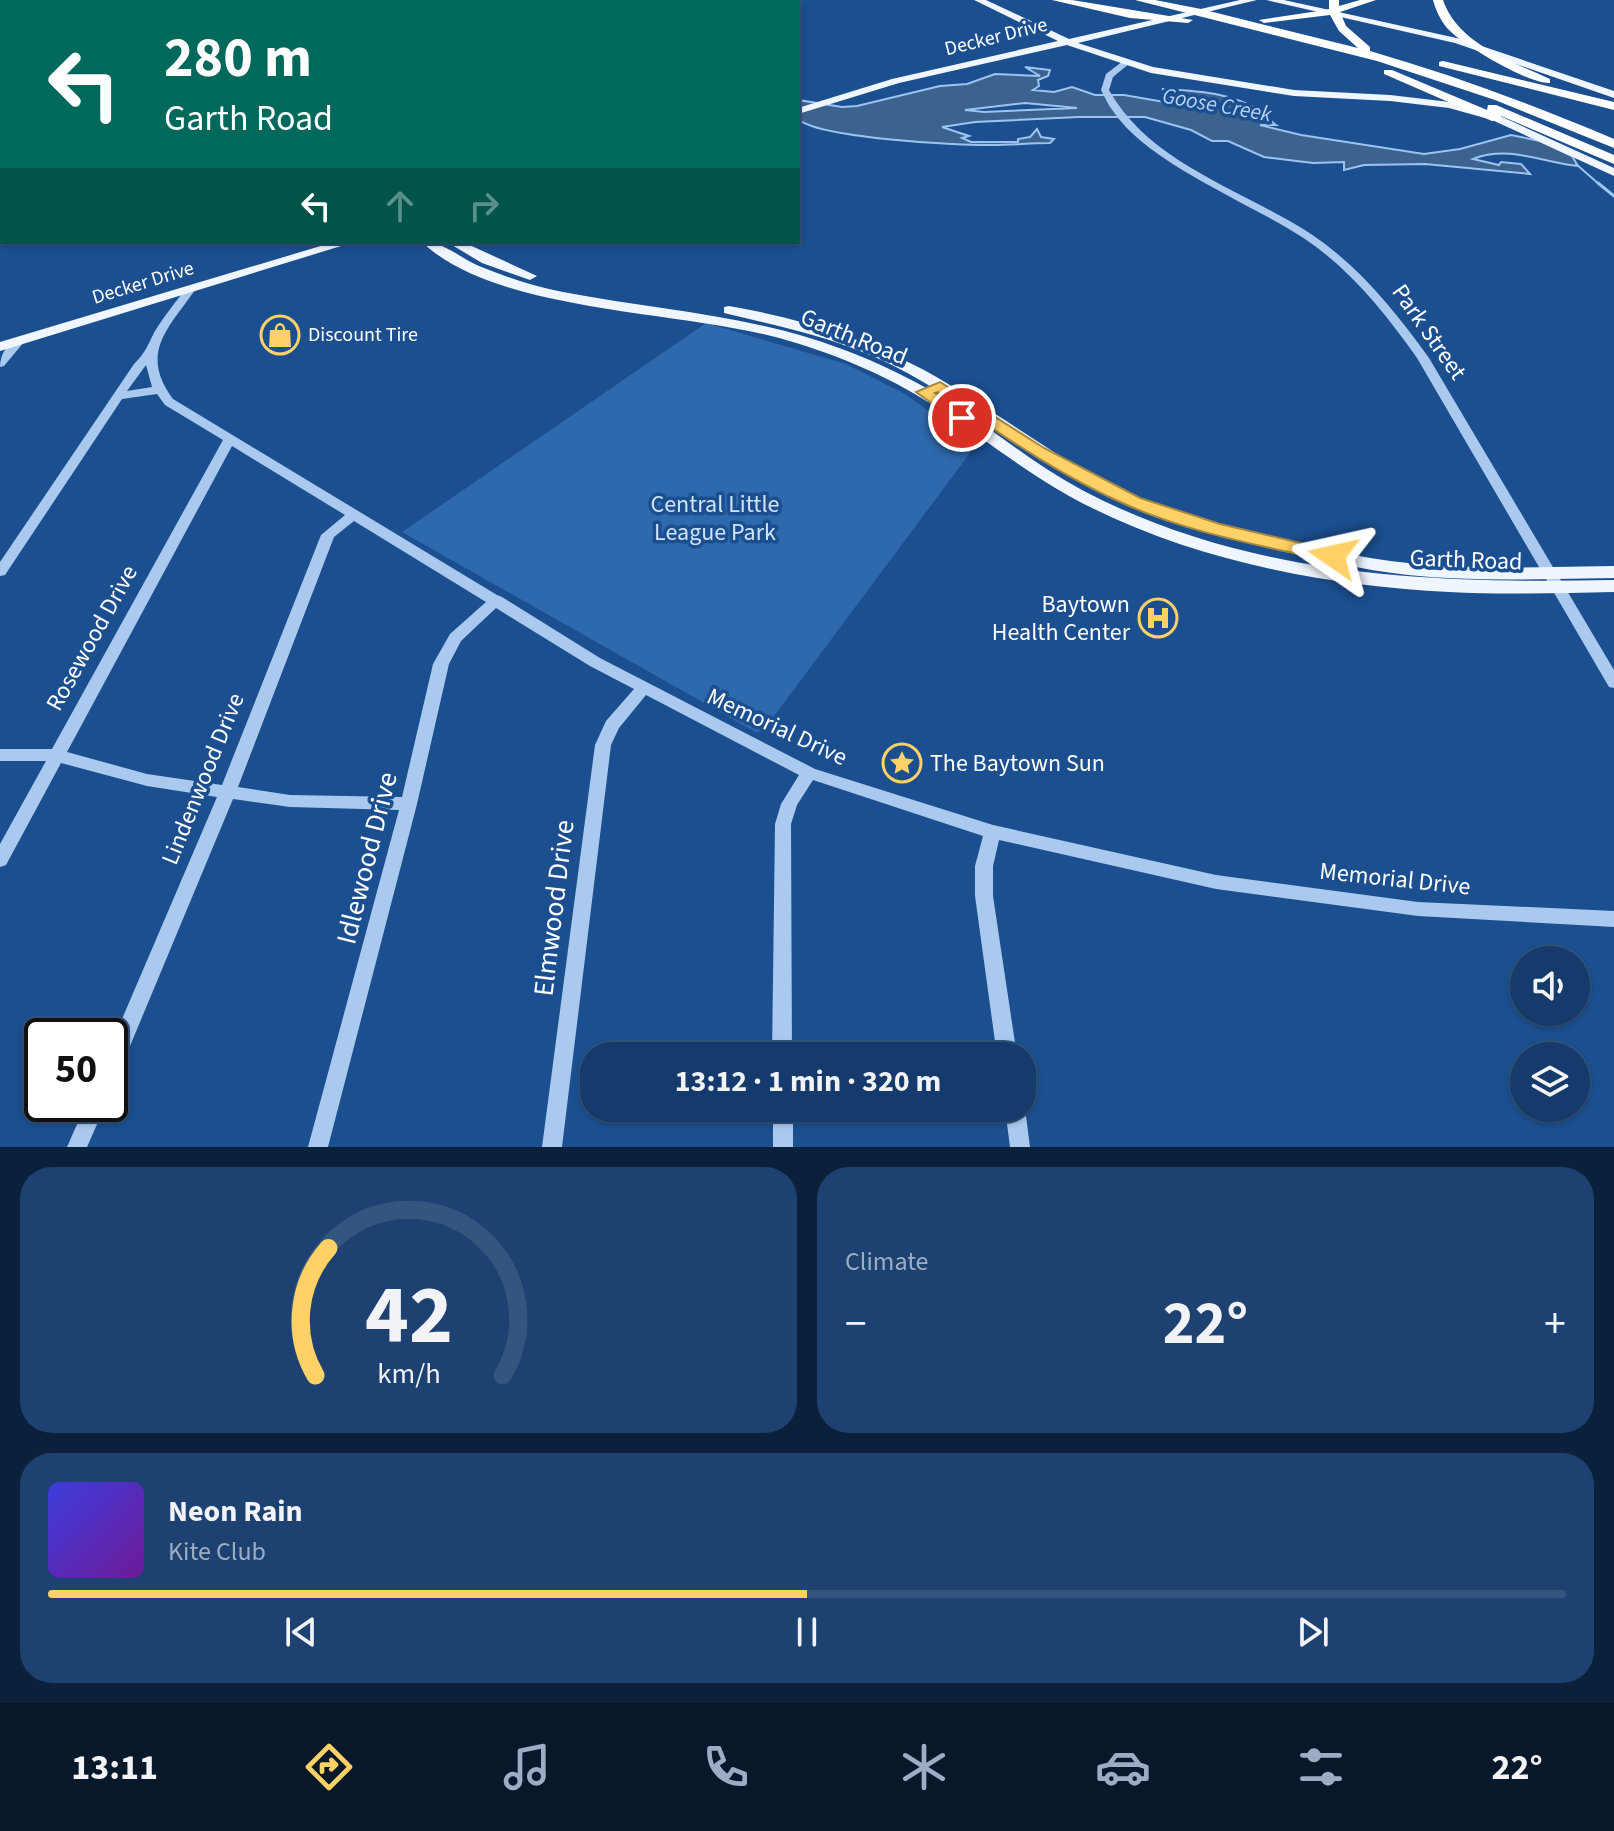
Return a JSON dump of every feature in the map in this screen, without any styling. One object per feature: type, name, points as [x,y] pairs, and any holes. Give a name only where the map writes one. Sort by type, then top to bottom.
[{"type":"highway","points":[[1057,0],[1130,15],[1207,21],[1299,17],[1371,0]]},
{"type":"highway","points":[[1141,0],[1272,28],[1393,61],[1524,106],[1614,144]]},
{"type":"highway","points":[[1173,0],[1316,31],[1614,106]]},
{"type":"highway","points":[[1334,0],[1335,17],[1344,30],[1385,61],[1614,160]]},
{"type":"highway","points":[[1438,0],[1439,10],[1451,27],[1473,44],[1614,114]]},
{"type":"highway","points":[[1272,28],[1336,50],[1496,118]]},
{"type":"highway","points":[[1316,31],[1503,90],[1614,135]]},
{"type":"main road","points":[[979,0],[1081,48],[1126,63],[1200,80],[1294,93],[1422,101],[1496,118],[1614,172]]},
{"type":"main road","name":"Decker Drive","points":[[800,110],[943,59],[1214,0]]},
{"type":"main road","name":"Decker Drive","points":[[800,103],[1065,40],[1252,0]]},
{"type":"main road","points":[[1271,0],[1458,41],[1614,95]]},
{"type":"main road","points":[[896,81],[1081,48]]},
{"type":"main road","name":"Decker Drive","points":[[0,347],[346,244]]},
{"type":"main road","name":"Garth Road","points":[[432,244],[498,279],[586,296],[707,312],[810,336],[916,371],[1131,509]]},
{"type":"main road","name":"Garth Road","points":[[457,244],[514,272],[586,296]]},
{"type":"main road","name":"Garth Road","points":[[810,336],[924,392],[1050,478],[1131,509],[1216,529],[1288,556],[1614,586]]},
{"type":"main road","points":[[924,392],[940,386]]},
{"type":"main road","name":"Garth Road","points":[[1553,580],[1614,572]]},
{"type":"street","name":"Park Street","points":[[1126,63],[1109,76],[1105,90],[1126,124],[1147,142],[1313,240],[1380,299],[1423,358],[1614,683]]},
{"type":"street","points":[[498,279],[514,272]]},
{"type":"street","points":[[118,396],[158,390],[151,375],[153,344],[190,290]]},
{"type":"street","points":[[0,364],[18,342]]},
{"type":"street","points":[[0,572],[138,366],[150,354]]},
{"type":"street","name":"Memorial Drive","points":[[158,390],[169,402],[229,440],[642,689],[809,773],[993,832],[1231,884],[1418,909],[1614,919]]},
{"type":"street","name":"Rosewood Drive","points":[[0,860],[229,440]]},
{"type":"street","name":"Lindenwood Drive","points":[[128,1027],[227,793],[328,535],[353,515]]},
{"type":"street","name":"Idlewood Drive","points":[[318,1147],[446,653],[455,638],[497,600]]},
{"type":"street","name":"Elmwood Drive","points":[[552,1147],[603,745],[612,725],[642,689]]},
{"type":"street","points":[[0,755],[55,755],[147,780],[290,801],[409,804]]},
{"type":"street","points":[[782,1042],[783,824],[789,804],[809,773]]},
{"type":"street","points":[[993,832],[984,866],[984,896],[1005,1042]]},
{"type":"street","points":[[77,1147],[88,1122]]},
{"type":"street","points":[[783,1122],[783,1147]]},
{"type":"street","points":[[1017,1122],[1020,1147]]},
{"type":"green space","name":"Central Little League Park","points":[[706,323],[846,364],[905,394],[976,445],[766,727],[757,733],[402,532]]},
{"type":"water","points":[[1025,67],[1050,70],[1048,76],[1038,80],[1039,86],[1033,90],[1054,92],[1072,87],[1095,95],[1124,95],[1193,107],[1191,101],[1162,89],[1214,94],[1251,105],[1276,125],[1260,125],[1301,135],[1424,154],[1460,149],[1511,135],[1540,141],[1572,156],[1578,166],[1499,154],[1473,159],[1499,165],[1501,162],[1521,164],[1530,174],[1425,164],[1364,165],[1344,170],[1344,162],[1313,163],[1264,157],[1228,141],[1212,141],[1191,130],[1145,117],[975,122],[942,127],[969,136],[962,138],[971,142],[1018,142],[1018,139],[1030,137],[1037,129],[1041,137],[1054,139],[1050,143],[994,145],[860,136],[811,126],[800,120],[800,100],[842,107],[857,106],[940,86],[967,84],[995,74],[1040,76]],"holes":[[[1025,103],[1077,108],[965,110]]]},
{"type":"waterway","name":"Goose Creek","points":[[1576,164],[1600,185]]},
{"type":"waterway","name":"Goose Creek","points":[[1598,183],[1614,196]]},
{"type":"place","name":"Discount Tire","points":[[280,335]]},
{"type":"place","name":"Baytown Health Center","points":[[1158,618]]},
{"type":"place","name":"The Baytown Sun","points":[[902,763]]},
{"type":"route","points":[[962,418],[924,392],[940,386],[1038,451],[1134,502],[1216,529],[1333,556]]}]
